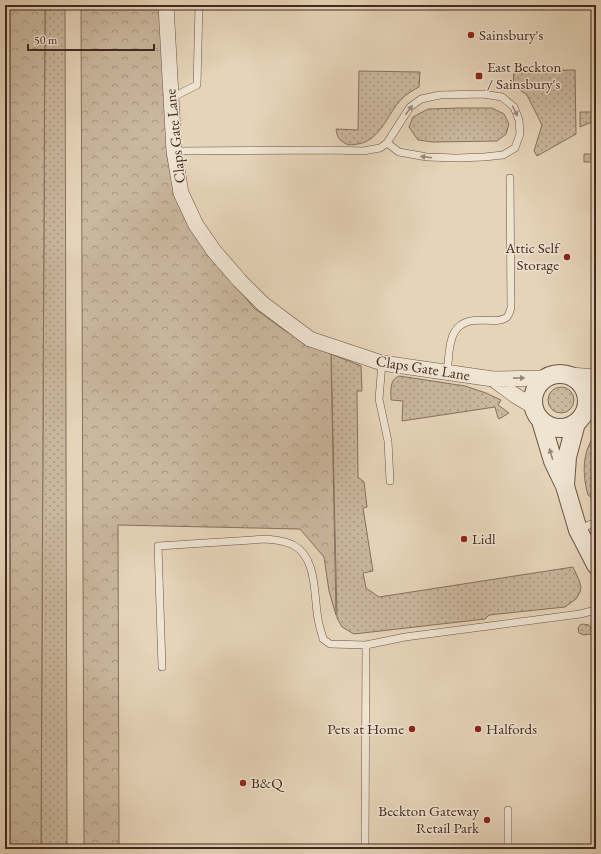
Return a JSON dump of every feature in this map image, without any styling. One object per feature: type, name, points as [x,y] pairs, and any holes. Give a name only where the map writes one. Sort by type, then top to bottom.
[{"type":"street","name":"Claps Gate Lane","points":[[166,5],[174,151],[181,193],[196,225],[214,251],[240,281],[263,304],[310,338],[382,363],[493,379],[544,378],[552,374],[561,373],[570,375]]},
{"type":"street","points":[[570,375],[596,377]]},
{"type":"street","points":[[565,486],[567,457],[576,423],[592,404],[584,387],[578,380],[570,375]]},
{"type":"street","points":[[544,378],[537,386],[533,395],[537,414],[553,461],[565,486],[578,530],[596,565]]},
{"type":"street","name":"Claps Gate Lane","points":[[493,379],[537,414],[549,426],[558,428],[568,427],[576,423]]},
{"type":"lane","points":[[171,98],[197,85],[200,5]]},
{"type":"lane","points":[[174,151],[333,150],[349,152],[380,148],[387,143],[410,107],[421,99],[440,95],[483,94],[502,97],[514,107],[519,120],[520,134],[516,148],[503,155],[457,158],[427,157],[399,152],[387,143]]},
{"type":"lane","points":[[447,372],[451,341],[455,332],[461,325],[472,321],[502,320],[508,316],[511,308],[510,178]]},
{"type":"lane","points":[[382,363],[379,399],[388,441],[390,481]]},
{"type":"lane","points":[[578,530],[596,522]]},
{"type":"lane","points":[[162,667],[158,546],[266,539],[283,541],[294,545],[302,553],[309,564],[319,624],[323,639],[330,644],[366,645],[405,636],[519,622],[596,610]]},
{"type":"lane","points":[[366,645],[366,849]]},
{"type":"lane","points":[[508,810],[508,849]]},
{"type":"green space","points":[[6,5],[45,5],[41,849],[10,849]]},
{"type":"green space","points":[[45,5],[65,5],[67,849],[41,849]]},
{"type":"green space","points":[[81,5],[171,5],[167,156],[177,201],[227,275],[254,308],[287,332],[331,354],[336,615],[329,591],[324,557],[300,529],[118,525],[119,849],[84,849]]},
{"type":"green space","points":[[575,70],[576,134],[537,156],[534,151],[542,125],[527,95],[513,85],[514,71]]},
{"type":"green space","points":[[359,71],[420,72],[419,87],[400,101],[374,137],[367,141],[349,145],[340,140],[336,129],[358,130]]},
{"type":"green space","points":[[492,108],[504,114],[509,124],[506,134],[497,141],[433,142],[418,140],[409,127],[413,117],[428,109]]},
{"type":"green space","points":[[580,112],[596,112],[596,120],[580,127]]},
{"type":"green space","points":[[584,154],[596,154],[596,162],[584,162]]},
{"type":"green space","points":[[331,354],[361,366],[362,391],[357,391],[358,477],[364,482],[367,507],[363,508],[373,571],[363,573],[366,588],[379,597],[573,567],[581,587],[576,599],[565,607],[489,615],[485,619],[354,634],[342,627],[337,618]]},
{"type":"green space","points":[[399,376],[465,386],[486,393],[501,400],[498,405],[509,413],[499,419],[495,407],[402,421],[403,401],[391,400],[392,383]]},
{"type":"green space","points":[[561,387],[570,391],[574,400],[570,409],[561,413],[552,409],[548,400],[552,391]]},
{"type":"green space","points":[[596,433],[596,499],[594,499],[588,495],[584,463],[591,440]]},
{"type":"green space","points":[[583,624],[589,625],[592,630],[596,631],[596,637],[589,634],[584,635],[579,633],[578,628]]},
{"type":"place","name":"Sainsbury's","points":[[471,35]]},
{"type":"place","name":"East Beckton / Sainsbury's","points":[[479,76]]},
{"type":"place","name":"Attic Self Storage","points":[[567,257]]},
{"type":"place","name":"Lidl","points":[[464,539]]},
{"type":"place","name":"Pets at Home","points":[[412,729]]},
{"type":"place","name":"Halfords","points":[[478,729]]},
{"type":"place","name":"B&Q","points":[[243,783]]},
{"type":"place","name":"Beckton Gateway Retail Park","points":[[487,820]]}]
